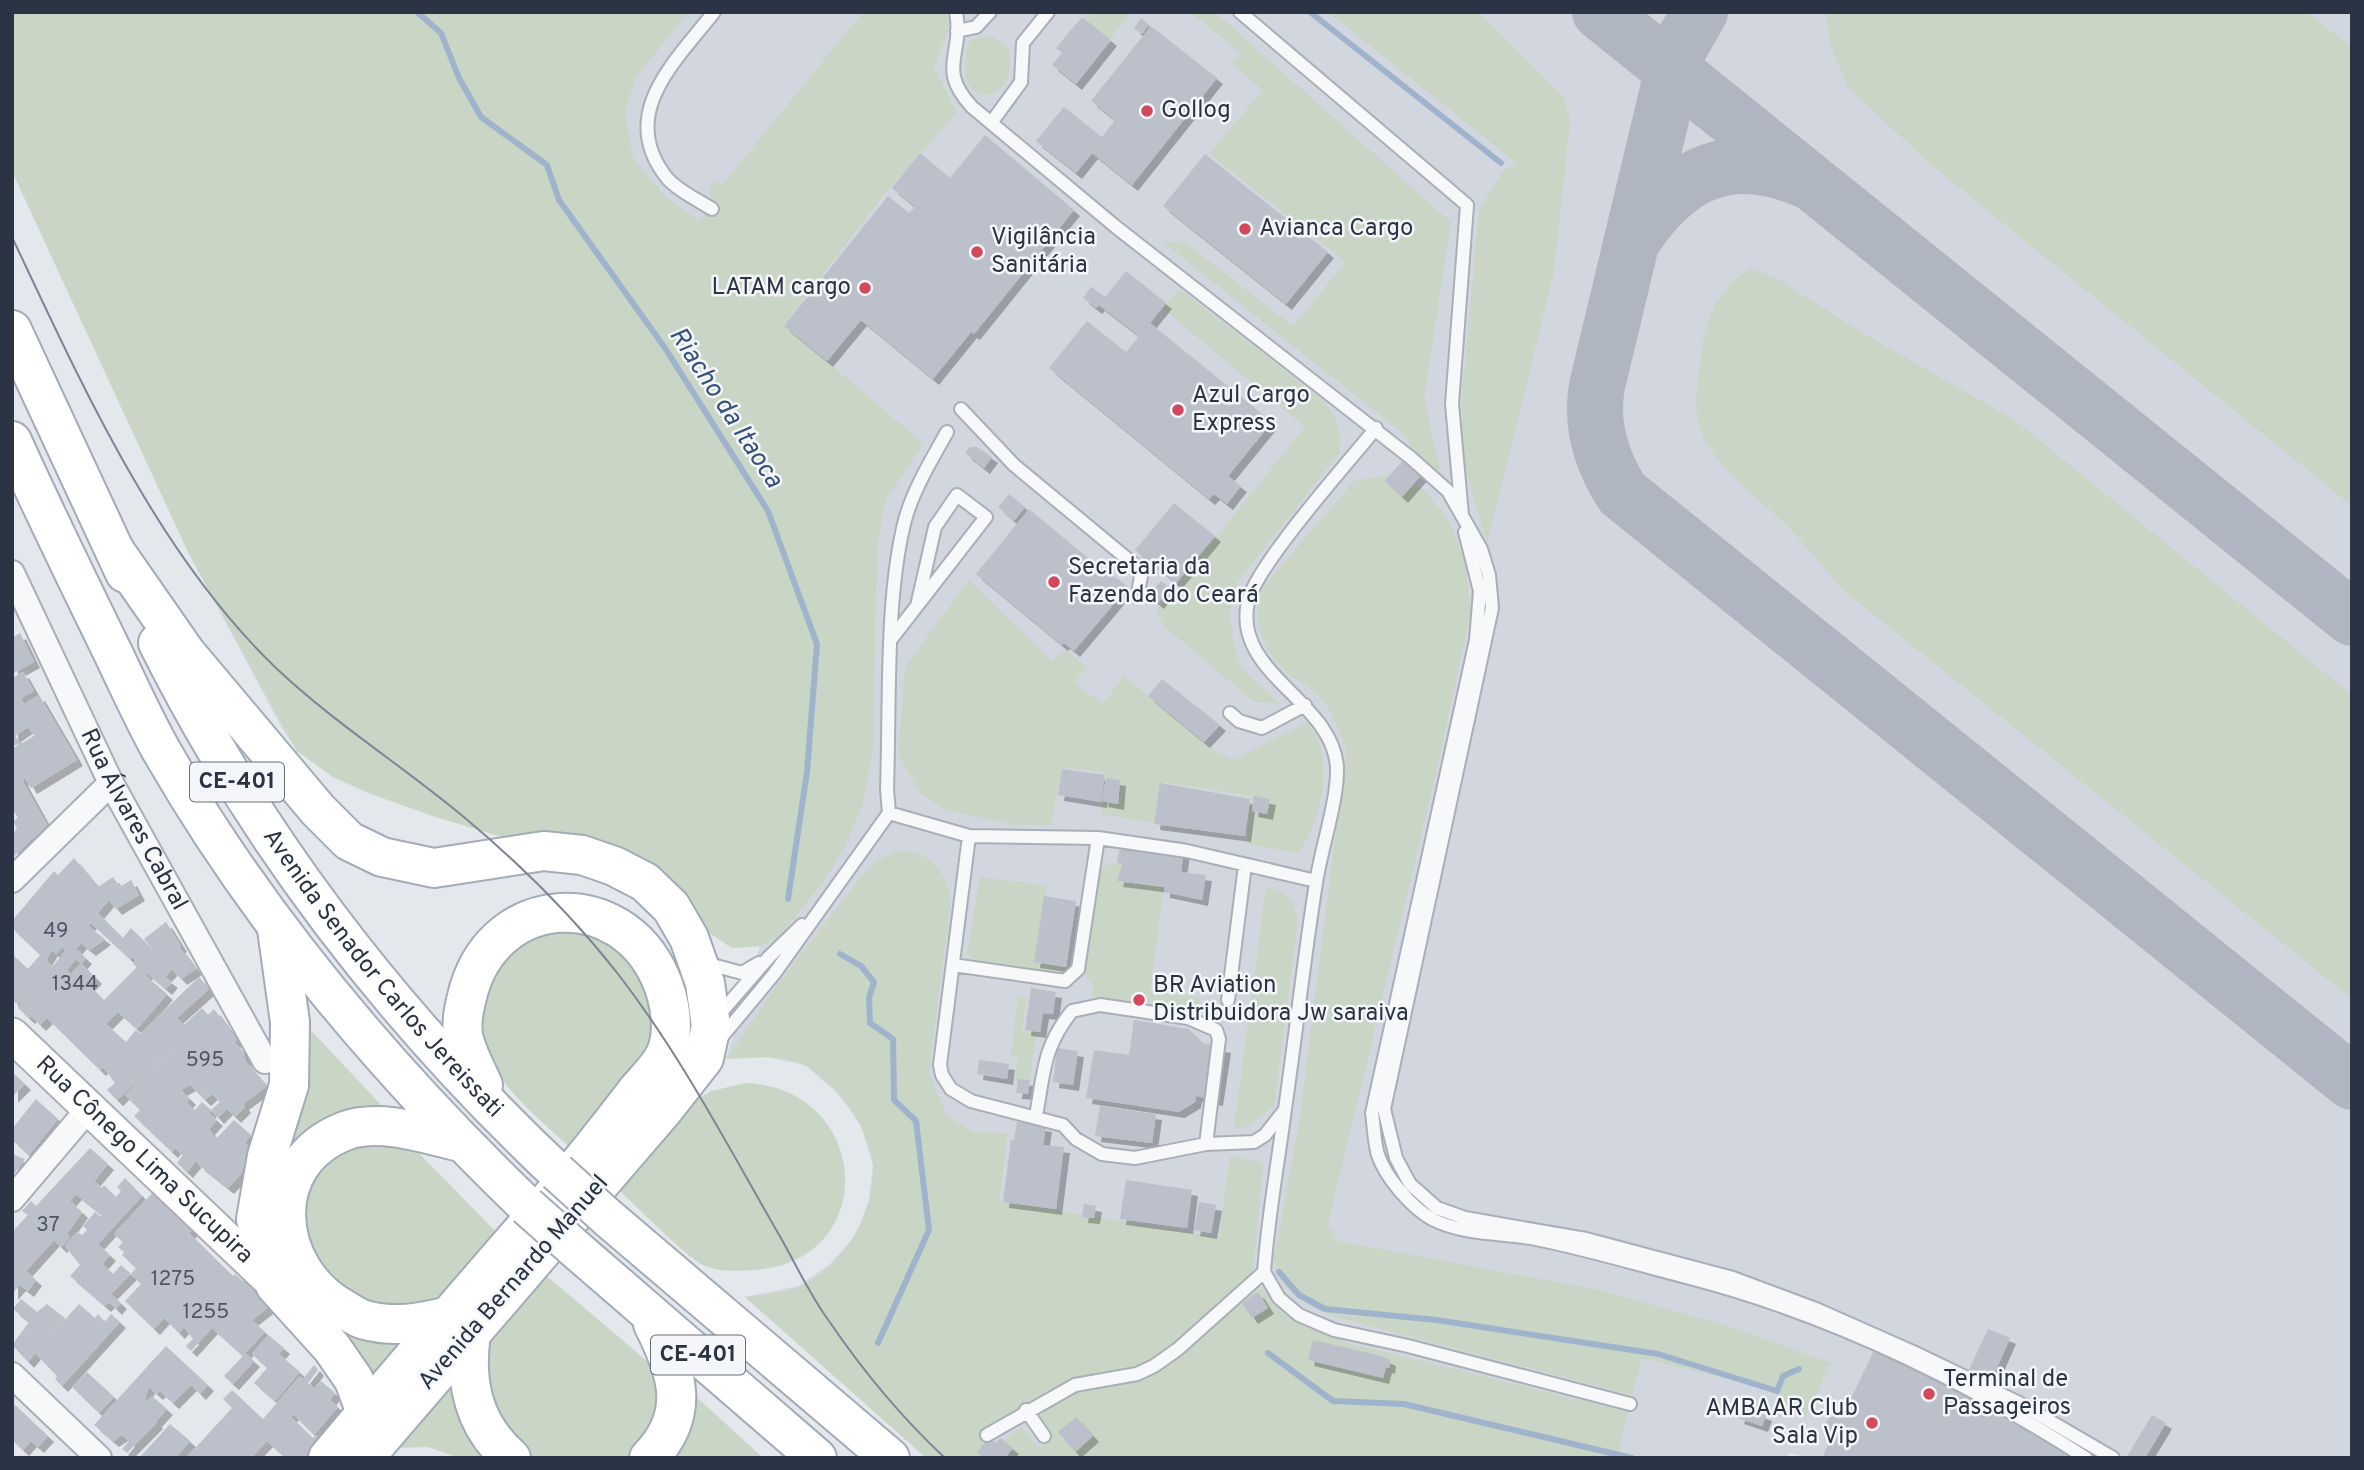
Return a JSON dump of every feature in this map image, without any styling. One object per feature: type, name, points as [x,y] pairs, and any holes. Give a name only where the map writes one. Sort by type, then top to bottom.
[{"type":"main road","name":"Avenida Senador Carlos Jereissati","points":[[12,330],[183,693],[292,870],[383,989],[499,1118],[557,1172],[890,1458]]},
{"type":"main road","name":"Avenida Senador Carlos Jereissati","points":[[12,441],[47,520],[161,749],[277,927],[349,1020],[460,1142],[527,1206],[817,1458]]},
{"type":"main road","points":[[115,551],[187,653],[318,810],[349,841],[382,857],[434,868],[544,851],[582,855],[614,866],[645,882],[671,907],[689,937],[705,983],[703,1043]]},
{"type":"main road","name":"Avenida Bernardo Manuel","points":[[364,1458],[460,1324],[665,1054],[670,1028],[670,1006],[651,959],[634,938],[611,924],[584,914],[560,912],[529,918],[491,946],[475,971],[464,1005],[464,1038],[499,1118]]},
{"type":"main road","points":[[277,927],[290,1023],[289,1084],[267,1156],[256,1219],[275,1285],[332,1348],[354,1380],[366,1413]]},
{"type":"main road","name":"Avenida Bernardo Manuel","points":[[328,1458],[366,1413],[460,1324],[667,1092],[703,1043]]},
{"type":"main road","points":[[460,1142],[377,1127],[346,1130],[324,1142],[299,1165],[287,1197],[286,1229],[297,1265],[324,1298],[364,1320],[412,1325],[460,1324],[474,1408],[496,1444],[511,1458]]},
{"type":"main road","points":[[645,1310],[673,1362],[677,1394],[672,1420],[661,1445],[649,1458]]},
{"type":"street","name":"Rua Álvares Cabral","points":[[12,573],[111,783],[265,1061]]},
{"type":"street","points":[[12,880],[111,783]]},
{"type":"street","name":"Rua Cônego Lima Sucupira","points":[[12,1035],[275,1285]]},
{"type":"street","points":[[12,1199],[90,1107]]},
{"type":"street","points":[[12,1375],[99,1458]]},
{"type":"lane","points":[[712,209],[668,179],[650,149],[648,126],[649,105],[658,84],[715,12]]},
{"type":"lane","points":[[956,12],[957,31],[952,76],[957,90],[991,123],[1116,227],[1376,428],[1448,491],[1462,521],[1481,549],[1489,575],[1492,608],[1384,1109],[1396,1158],[1410,1184],[1437,1208],[1465,1218],[1614,1246],[1733,1278],[1816,1309],[2019,1403],[2113,1458]]},
{"type":"lane","points":[[957,31],[975,27],[990,12]]},
{"type":"lane","points":[[991,123],[1021,82],[1023,43],[1048,12]]},
{"type":"lane","points":[[1240,12],[1467,205],[1451,404],[1462,521],[1480,591],[1476,640],[1371,1113],[1379,1156],[1406,1198],[1432,1219],[1461,1228],[1538,1240],[1628,1262],[1690,1278],[1792,1311],[1891,1352],[1978,1395],[2086,1458]]},
{"type":"lane","points":[[961,409],[1014,465],[1142,571],[1139,587]]},
{"type":"lane","points":[[1376,428],[1271,561],[1253,587],[1247,605],[1252,644],[1270,672],[1326,729],[1335,748],[1337,771],[1316,881],[1264,1272],[1279,1298],[1299,1315],[1334,1330],[1408,1346],[1630,1404]]},
{"type":"lane","points":[[703,1043],[774,974],[889,813],[887,789],[892,638],[899,548],[906,516],[947,432]]},
{"type":"lane","points":[[892,638],[918,606],[986,517],[957,495],[935,527],[918,606]]},
{"type":"lane","points":[[1230,713],[1238,721],[1262,728],[1305,705]]},
{"type":"lane","points":[[889,813],[969,836],[1098,838],[1187,851],[1316,881]]},
{"type":"lane","points":[[969,836],[940,1065],[951,1089],[971,1101],[1063,1125],[1076,1139],[1102,1154],[1135,1158],[1206,1144],[1254,1142],[1265,1135],[1286,1108]]},
{"type":"lane","points":[[953,965],[1065,981],[1078,969],[1098,838]]},
{"type":"lane","points":[[1228,1000],[1245,865]]},
{"type":"lane","points":[[703,1043],[769,957],[828,901]]},
{"type":"lane","points":[[697,961],[741,973],[769,957]]},
{"type":"lane","points":[[1036,1116],[1049,1047],[1055,1033],[1072,1011],[1100,1005],[1188,1018],[1216,1030],[1219,1039],[1206,1144]]},
{"type":"lane","points":[[592,1150],[667,1092]]},
{"type":"lane","points":[[987,1435],[1026,1410],[1075,1385],[1137,1374],[1154,1366],[1178,1349],[1264,1272]]},
{"type":"lane","points":[[1026,1410],[1044,1436]]},
{"type":"shaded area","points":[[12,12],[2352,12],[2352,1458],[1811,1458],[1789,1453],[1787,1458],[929,1458],[745,1297],[799,1286],[830,1264],[856,1235],[869,1200],[873,1165],[860,1123],[837,1093],[805,1065],[767,1057],[726,1059],[760,946],[732,948],[708,932],[671,888],[641,859],[439,818],[393,802],[333,777],[297,751],[282,728],[188,552],[12,171]]},
{"type":"green space","points":[[12,12],[689,12],[636,77],[625,112],[633,158],[664,195],[699,221],[712,204],[709,188],[715,180],[722,185],[863,12],[946,12],[950,26],[934,68],[957,112],[884,195],[784,325],[917,438],[922,446],[885,501],[877,548],[873,749],[863,803],[846,844],[824,881],[777,939],[760,946],[732,948],[708,932],[671,888],[439,818],[368,793],[333,777],[297,751],[188,552],[12,171]]},
{"type":"green space","points":[[1091,12],[1132,12],[1107,42],[1084,20]]},
{"type":"green space","points":[[1190,12],[1215,12],[1451,222],[1424,398],[1441,473],[1412,450],[1406,436],[1163,242],[1183,241],[1293,326],[1346,262],[1209,154],[1263,90],[1232,64],[1241,53]]},
{"type":"green space","points":[[1328,12],[1479,12],[1565,99],[1570,121],[1554,272],[1487,543],[1463,460],[1462,396],[1479,209],[1502,173],[1515,162]]},
{"type":"green space","points":[[1827,12],[2307,12],[2352,48],[2352,506],[1930,164],[1847,86],[1829,40]]},
{"type":"green space","points":[[991,36],[1009,48],[1010,69],[1004,84],[995,92],[985,95],[975,90],[967,80],[965,63],[970,40]]},
{"type":"green space","points":[[1751,269],[1778,279],[1863,333],[2016,421],[2352,695],[2352,999],[1843,590],[1791,530],[1721,463],[1710,449],[1698,421],[1697,391],[1703,342],[1713,310],[1725,290]]},
{"type":"green space","points":[[1180,289],[1321,399],[1335,416],[1340,433],[1340,452],[1237,583],[1230,616],[1233,641],[1242,669],[1281,704],[1253,701],[1164,626],[1156,611],[1305,427],[1162,308]]},
{"type":"green space","points":[[1392,474],[1386,482],[1402,496],[1415,481],[1442,511],[1454,532],[1465,562],[1471,611],[1434,782],[1328,1224],[1338,1241],[1598,1290],[1725,1325],[1831,1363],[1805,1418],[1775,1405],[1777,1391],[1642,1358],[1632,1395],[1339,1318],[1297,1297],[1281,1280],[1276,1270],[1274,1258],[1299,1124],[1346,751],[1336,722],[1325,703],[1283,669],[1267,648],[1259,625],[1259,600],[1263,587],[1354,481]]},
{"type":"green space","points":[[969,580],[1052,661],[1065,649],[1087,667],[1074,683],[1103,704],[1124,676],[1214,750],[1234,760],[1308,722],[1318,739],[1322,755],[1323,785],[1317,815],[1298,853],[1247,844],[1251,796],[1162,782],[1155,823],[1101,814],[1102,801],[1118,803],[1120,780],[1106,778],[1106,773],[1062,767],[1051,825],[1015,825],[946,810],[920,793],[898,754],[905,667]]},
{"type":"green space","points":[[898,851],[927,858],[940,871],[948,888],[951,899],[929,1073],[946,1114],[973,1132],[1008,1133],[999,1201],[1219,1237],[1230,1156],[1263,1163],[1253,1271],[1171,1349],[1137,1368],[1097,1373],[1068,1384],[987,1440],[986,1458],[926,1458],[745,1297],[798,1287],[829,1267],[854,1237],[862,1220],[869,1202],[873,1165],[866,1137],[850,1109],[829,1084],[806,1066],[787,1059],[766,1057],[726,1059],[778,984],[860,878],[875,862]]},
{"type":"green space","points":[[1111,863],[1122,864],[1118,881],[1164,887],[1150,990],[1200,998],[1198,1012],[1091,996],[1093,986],[1083,970],[1097,875],[1100,869]]},
{"type":"green space","points":[[980,877],[1047,886],[1036,962],[1069,967],[1061,977],[979,964],[967,953]]},
{"type":"green space","points":[[1266,887],[1289,898],[1295,907],[1298,921],[1274,1107],[1242,1129],[1234,1128]]},
{"type":"green space","points":[[565,924],[640,956],[660,1037],[575,1152],[529,1110],[499,1076],[481,1039],[479,1020],[485,995],[501,954]]},
{"type":"green space","points":[[1018,996],[1027,997],[1022,1030],[1036,1033],[1028,1094],[1024,1093],[1024,1082],[1015,1081],[1018,1058],[1011,1056]]},
{"type":"green space","points":[[304,1023],[386,1110],[275,1171]]},
{"type":"green space","points":[[746,1083],[788,1092],[818,1113],[838,1143],[845,1176],[841,1209],[824,1239],[795,1260],[753,1270],[716,1269],[705,1266],[686,1253],[617,1188],[690,1104],[711,1091]]},
{"type":"green space","points":[[409,1143],[502,1238],[431,1308],[359,1304],[305,1250],[300,1197],[337,1145]]},
{"type":"green space","points":[[542,1272],[660,1372],[660,1411],[631,1458],[532,1458],[506,1437],[498,1424],[490,1396],[483,1347]]},
{"type":"green space","points":[[1262,1288],[1272,1301],[1305,1327],[1352,1344],[1628,1412],[1618,1453],[1632,1458],[1004,1458],[1012,1447],[1004,1441],[1022,1427],[1038,1448],[1053,1434],[1040,1417],[1059,1399],[1071,1393],[1151,1375],[1178,1359],[1238,1303]]},
{"type":"green space","points":[[340,1327],[410,1338],[373,1380]]},
{"type":"green space","points":[[456,1376],[493,1458],[459,1458],[428,1447],[394,1448]]},
{"type":"green space","points":[[687,1388],[763,1458],[664,1458]]},
{"type":"building","points":[[1082,17],[1111,40],[1076,84],[1052,65],[1062,53],[1056,48]]},
{"type":"building","points":[[1141,18],[1149,25],[1142,34],[1134,28]]},
{"type":"building","name":"Gollog","points":[[1151,26],[1217,78],[1132,185],[1092,153],[1076,173],[1036,141],[1064,107],[1102,137],[1115,120],[1091,101]]},
{"type":"building","points":[[985,135],[1074,210],[974,334],[971,332],[933,379],[861,320],[827,361],[784,326],[888,196],[909,213],[915,207],[892,188],[920,153],[950,178]]},
{"type":"building","name":"Avianca Cargo","points":[[1205,154],[1328,252],[1286,304],[1163,206]]},
{"type":"building","name":"Azul Cargo Express","points":[[1126,271],[1166,303],[1150,323],[1272,422],[1228,476],[1241,486],[1227,504],[1214,494],[1209,499],[1049,368],[1087,321],[1126,352],[1139,336],[1099,305],[1096,308],[1083,298],[1091,287],[1105,297]]},
{"type":"building","points":[[970,447],[977,447],[992,457],[984,468],[965,453]]},
{"type":"building","points":[[1412,450],[1430,465],[1402,497],[1385,481]]},
{"type":"building","points":[[1009,494],[1025,507],[1014,521],[998,507]]},
{"type":"building","points":[[1174,503],[1215,536],[1176,583],[1135,550]]},
{"type":"building","name":"Secretaria da Fazenda do Ceará","points":[[1029,509],[1112,578],[1114,576],[1128,587],[1074,651],[1064,643],[1062,645],[976,574]]},
{"type":"building","points":[[1161,581],[1170,588],[1158,603],[1148,595]]},
{"type":"building","points":[[20,633],[34,662],[12,674],[12,638]]},
{"type":"building","points":[[23,672],[34,691],[21,698],[24,704],[39,695],[77,760],[31,788],[25,778],[22,780],[47,825],[12,858],[12,834],[17,829],[13,821],[18,818],[12,808],[12,749],[37,734],[33,735],[28,727],[15,736],[20,743],[12,747],[12,678]]},
{"type":"building","points":[[1162,679],[1220,725],[1204,742],[1148,696]]},
{"type":"building","points":[[1062,769],[1105,775],[1101,802],[1058,795]]},
{"type":"building","points":[[1106,778],[1120,780],[1118,804],[1102,801]]},
{"type":"building","points":[[1160,783],[1250,799],[1245,836],[1154,824]]},
{"type":"building","points":[[1254,796],[1270,799],[1267,814],[1252,811]]},
{"type":"building","points":[[1122,834],[1185,842],[1181,872],[1206,875],[1202,900],[1164,892],[1164,887],[1117,881],[1122,864],[1117,863]]},
{"type":"building","points":[[74,858],[98,887],[113,877],[120,887],[131,880],[139,895],[116,909],[109,900],[98,913],[123,938],[131,928],[153,950],[144,939],[166,922],[181,946],[179,947],[196,969],[181,979],[172,969],[165,977],[172,982],[166,989],[147,973],[145,975],[167,994],[137,1029],[118,1012],[106,1024],[126,1042],[136,1030],[140,1034],[199,977],[209,989],[177,1018],[184,1025],[202,1008],[208,1015],[214,1009],[237,1040],[234,1042],[243,1051],[246,1062],[267,1086],[243,1104],[245,1107],[235,1117],[227,1109],[218,1118],[211,1110],[209,1113],[217,1120],[209,1129],[216,1139],[234,1120],[251,1135],[245,1143],[248,1146],[242,1173],[228,1188],[199,1165],[197,1160],[187,1172],[177,1163],[183,1155],[175,1148],[172,1152],[134,1116],[140,1110],[125,1095],[188,1034],[117,1100],[107,1090],[115,1083],[103,1067],[100,1070],[47,1018],[40,1025],[31,1016],[29,1018],[18,1008],[24,1000],[17,1004],[12,1000],[12,954],[28,969],[40,955],[12,928],[12,921],[54,871],[58,875]],"holes":[[[91,923],[130,959],[132,957],[136,960],[133,964],[137,967],[104,1000],[89,985],[96,978],[81,963],[86,958],[76,949],[81,943],[90,950],[105,939],[88,926]],[[62,947],[66,950],[52,967],[46,960],[52,950],[56,954]],[[76,959],[81,964],[71,974],[67,970]],[[190,1085],[205,1100],[212,1094],[220,1102],[211,1110],[202,1102],[194,1111],[187,1102],[190,1099],[181,1090]]]},
{"type":"building","points":[[1044,896],[1076,901],[1066,967],[1034,962]]},
{"type":"building","points":[[1031,988],[1056,992],[1053,1014],[1043,1013],[1040,1032],[1025,1030]]},
{"type":"building","points":[[1134,1020],[1189,1029],[1202,1043],[1225,1047],[1217,1100],[1196,1096],[1195,1102],[1179,1112],[1086,1098],[1094,1050],[1129,1055]]},
{"type":"building","points":[[1057,1048],[1078,1051],[1073,1085],[1053,1082]]},
{"type":"building","points":[[979,1060],[1009,1064],[1007,1079],[977,1074]]},
{"type":"building","points":[[12,1072],[25,1084],[12,1097]]},
{"type":"building","points":[[1018,1079],[1030,1080],[1028,1094],[1016,1093]]},
{"type":"building","points":[[36,1099],[58,1119],[29,1155],[12,1140],[12,1129]]},
{"type":"building","points":[[1100,1106],[1156,1114],[1152,1143],[1095,1136]]},
{"type":"building","points":[[1017,1122],[1046,1126],[1043,1145],[1064,1147],[1056,1209],[1003,1202],[1011,1140],[1014,1140]]},
{"type":"building","points":[[90,1148],[108,1164],[94,1181],[102,1188],[104,1185],[116,1197],[121,1191],[117,1187],[125,1178],[142,1196],[98,1244],[110,1255],[102,1264],[113,1274],[121,1265],[131,1274],[111,1294],[121,1303],[116,1309],[109,1302],[105,1306],[70,1276],[80,1265],[65,1246],[77,1232],[82,1235],[87,1230],[83,1226],[95,1212],[101,1217],[102,1215],[76,1194],[70,1201],[82,1212],[67,1234],[70,1237],[61,1247],[54,1240],[26,1271],[36,1280],[28,1291],[20,1285],[12,1294],[12,1232],[28,1215],[22,1211],[31,1201],[36,1206]]},
{"type":"building","points":[[12,1154],[25,1159],[12,1177]]},
{"type":"building","points":[[1126,1180],[1192,1190],[1187,1228],[1120,1219]]},
{"type":"building","points":[[155,1190],[195,1227],[189,1233],[233,1276],[235,1274],[243,1281],[247,1277],[271,1305],[252,1320],[265,1332],[245,1353],[254,1361],[233,1384],[224,1376],[243,1356],[212,1328],[191,1351],[186,1346],[193,1339],[184,1327],[179,1333],[164,1318],[154,1329],[125,1301],[141,1284],[131,1274],[136,1268],[122,1255],[124,1252],[118,1247],[123,1242],[114,1234]]},
{"type":"building","points":[[1199,1202],[1216,1205],[1211,1233],[1194,1230]]},
{"type":"building","points":[[1084,1204],[1096,1206],[1094,1218],[1082,1217]]},
{"type":"building","points":[[1258,1292],[1268,1308],[1252,1318],[1242,1303]]},
{"type":"building","points":[[21,1299],[37,1312],[47,1304],[65,1318],[28,1362],[12,1345],[29,1322],[13,1309]]},
{"type":"building","points":[[79,1304],[95,1318],[98,1314],[105,1322],[111,1314],[120,1322],[62,1386],[55,1379],[57,1376],[35,1353]]},
{"type":"building","name":"Terminal de Passageiros","points":[[1988,1329],[2010,1338],[1989,1386],[2118,1458],[1822,1458],[1833,1433],[1823,1429],[1837,1402],[1847,1407],[1877,1344],[1967,1374]]},
{"type":"building","points":[[268,1335],[284,1348],[279,1354],[300,1372],[275,1401],[254,1383],[267,1368],[252,1354]]},
{"type":"building","points":[[1313,1340],[1381,1356],[1390,1360],[1389,1368],[1386,1367],[1383,1378],[1308,1360]]},
{"type":"building","points":[[166,1346],[208,1385],[200,1394],[191,1385],[173,1403],[160,1391],[157,1394],[149,1387],[145,1399],[147,1401],[152,1396],[167,1409],[127,1453],[122,1449],[129,1441],[122,1435],[113,1441],[94,1425]]},
{"type":"building","points":[[314,1365],[318,1370],[308,1383],[314,1388],[321,1381],[335,1393],[330,1400],[338,1407],[314,1435],[293,1414],[291,1417],[313,1438],[316,1435],[323,1441],[311,1456],[285,1458],[267,1441],[251,1458],[186,1458],[232,1408],[223,1399],[232,1390],[263,1419],[300,1376],[303,1379]]},
{"type":"building","points":[[87,1372],[114,1397],[99,1413],[72,1387]]},
{"type":"building","points":[[14,1404],[48,1436],[38,1447],[31,1441],[23,1450],[12,1440]]},
{"type":"building","points":[[1742,1407],[1766,1415],[1762,1426],[1738,1418]]},
{"type":"building","name":"Terminal de Passageiros","points":[[2152,1415],[2166,1423],[2145,1458],[2126,1458]]},
{"type":"building","points":[[1076,1417],[1093,1436],[1075,1452],[1058,1432]]},
{"type":"building","points":[[170,1424],[190,1441],[175,1458],[139,1458]]},
{"type":"building","points":[[989,1437],[996,1443],[1000,1438],[1013,1448],[1005,1458],[984,1458],[977,1452]]},
{"type":"waterway","name":"Riacho da Itaoca","points":[[417,12],[441,33],[459,78],[481,117],[547,165],[559,200],[665,348],[768,511],[817,644],[807,772],[788,899]]},
{"type":"waterway","points":[[1310,12],[1501,163]]},
{"type":"waterway","name":"Riacho da Itaoca","points":[[840,954],[861,966],[874,982],[869,998],[870,1023],[893,1039],[894,1100],[916,1121],[929,1230],[878,1343]]},
{"type":"waterway","points":[[1279,1272],[1299,1295],[1325,1309],[1436,1320],[1658,1354],[1777,1391],[1783,1376],[1799,1369]]},
{"type":"waterway","points":[[1268,1353],[1333,1401],[1404,1404],[1632,1458]]},
{"type":"taxiway","points":[[1600,12],[2352,618]]},
{"type":"taxiway","points":[[1700,12],[1677,52],[1597,386],[1595,415],[1599,442],[1608,468],[1622,493],[2352,1082]]},
{"type":"taxiway","points":[[1635,237],[1670,196],[1709,172],[1754,166],[1780,171],[1807,181]]},
{"type":"tram line","points":[[12,237],[94,407],[158,520],[194,573],[233,623],[276,668],[321,707],[486,836],[546,892],[601,953],[641,1005],[683,1068],[822,1311],[883,1393],[945,1458]]},
{"type":"place","name":"Gollog","points":[[1147,111]]},
{"type":"place","name":"Avianca Cargo","points":[[1245,229]]},
{"type":"place","name":"Vigilância Sanitária","points":[[977,252]]},
{"type":"place","name":"LATAM cargo","points":[[865,288]]},
{"type":"place","name":"Azul Cargo Express","points":[[1178,410]]},
{"type":"place","name":"Secretaria da Fazenda do Ceará","points":[[1054,582]]},
{"type":"place","name":"BR Aviation Distribuidora Jw saraiva","points":[[1139,1000]]},
{"type":"place","name":"Terminal de Passageiros","points":[[1929,1394]]},
{"type":"place","name":"AMBAAR Club Sala Vip","points":[[1872,1423]]}]
